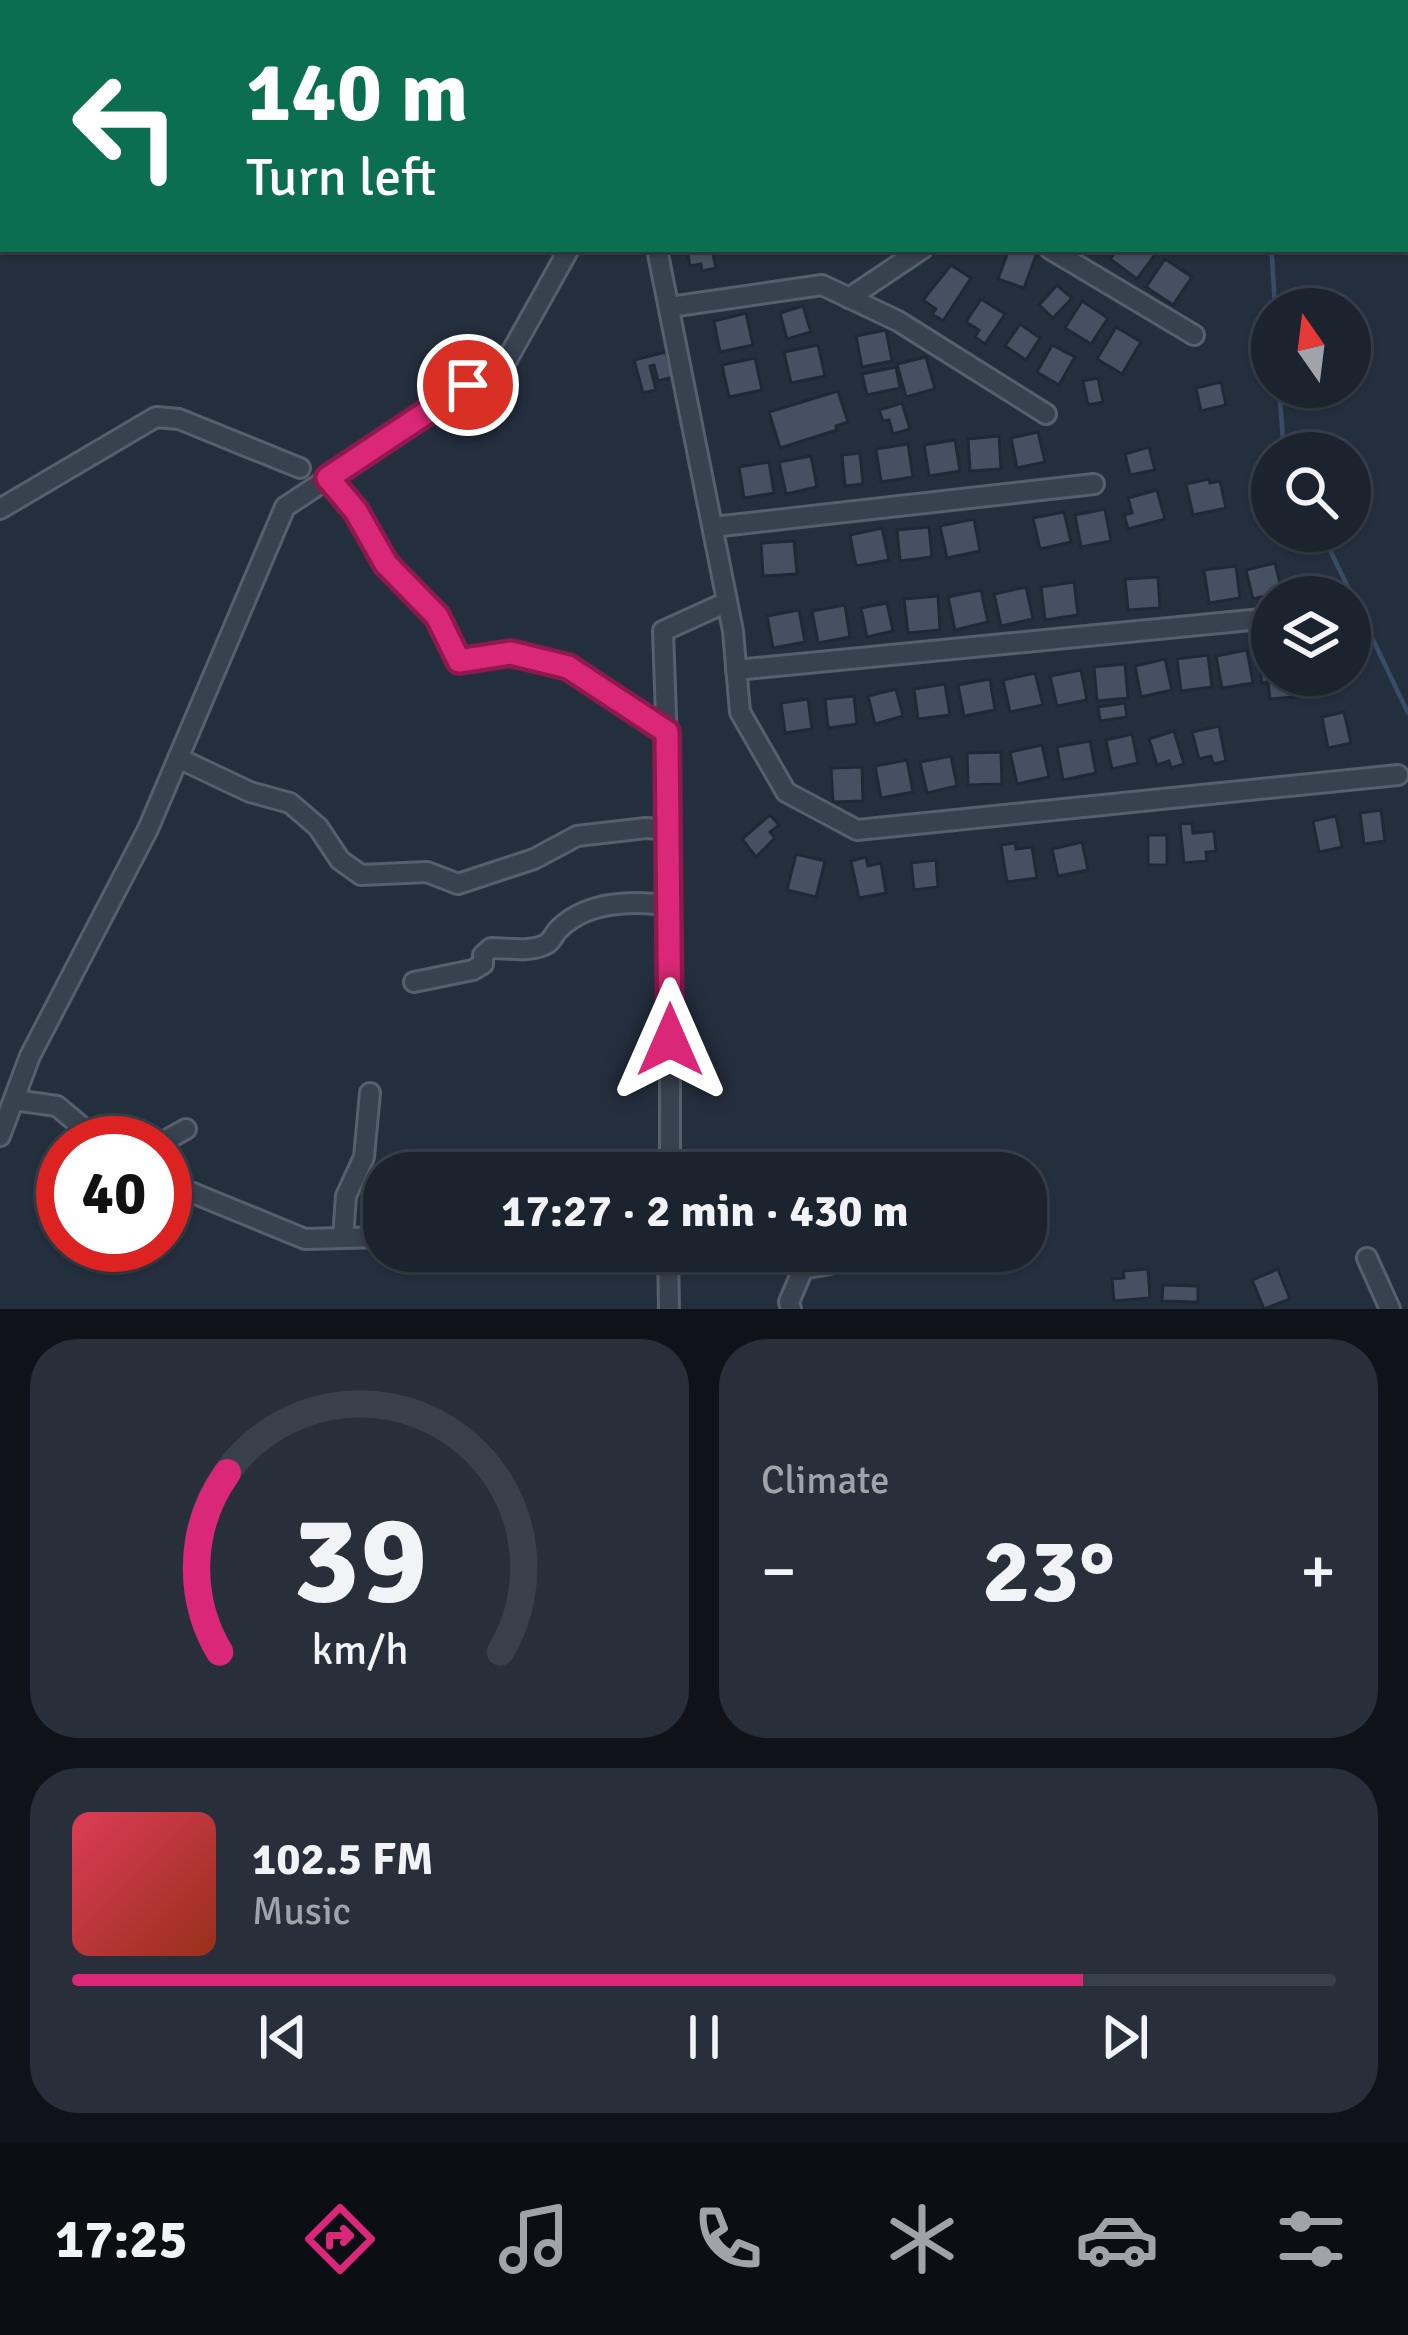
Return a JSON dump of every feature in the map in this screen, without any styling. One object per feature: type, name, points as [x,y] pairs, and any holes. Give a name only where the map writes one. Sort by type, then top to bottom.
[{"type":"street","points":[[0,1136],[30,1056],[148,829],[285,507],[507,360],[567,252]]},
{"type":"street","points":[[658,252],[727,602],[740,712],[786,792],[856,830],[1398,776]]},
{"type":"street","points":[[849,298],[918,252]]},
{"type":"street","points":[[1055,252],[1195,335]]},
{"type":"street","points":[[670,307],[822,285],[898,321],[1046,414]]},
{"type":"street","points":[[429,409],[452,370]]},
{"type":"street","points":[[0,509],[156,417],[179,419],[300,468]]},
{"type":"street","points":[[328,478],[356,511],[386,564],[437,616],[459,661],[511,653],[568,667],[667,732]]},
{"type":"street","points":[[712,527],[1094,484]]},
{"type":"street","points":[[670,1152],[670,830],[663,631],[727,602]]},
{"type":"street","points":[[736,670],[1251,620]]},
{"type":"street","points":[[178,758],[250,792],[290,802],[318,826],[340,860],[361,875],[427,872],[458,884],[534,859],[577,836],[670,830]]},
{"type":"street","points":[[415,982],[473,970],[483,964],[490,947],[527,949],[548,943],[559,928],[583,912],[640,902],[670,906]]},
{"type":"street","points":[[343,1238],[346,1196],[367,1143],[370,1094]]},
{"type":"street","points":[[14,1100],[57,1106],[69,1116]]},
{"type":"street","points":[[192,1193],[305,1239],[363,1238]]},
{"type":"street","points":[[1367,1258],[1390,1309]]},
{"type":"street","points":[[668,1272],[669,1309]]},
{"type":"street","points":[[791,1309],[789,1302],[802,1272]]},
{"type":"building","points":[[688,252],[713,252],[716,268],[702,271],[701,264],[690,266]]},
{"type":"building","points":[[1008,252],[1037,253],[1024,288],[998,279]]},
{"type":"building","points":[[1116,252],[1157,252],[1137,279],[1110,259]]},
{"type":"building","points":[[1165,259],[1192,277],[1173,305],[1146,287]]},
{"type":"building","points":[[951,265],[971,278],[943,321],[923,300]]},
{"type":"building","points":[[1057,285],[1072,298],[1053,318],[1039,305]]},
{"type":"building","points":[[981,299],[1005,314],[985,344],[975,337],[979,330],[966,322]]},
{"type":"building","points":[[1082,301],[1108,318],[1091,344],[1065,328]]},
{"type":"building","points":[[803,306],[811,332],[787,339],[780,313]]},
{"type":"building","points":[[746,313],[753,345],[720,352],[714,321]]},
{"type":"building","points":[[1020,324],[1040,338],[1026,360],[1005,346]]},
{"type":"building","points":[[1116,327],[1141,342],[1122,374],[1097,359]]},
{"type":"building","points":[[886,330],[892,361],[862,367],[856,336]]},
{"type":"building","points":[[818,345],[825,376],[791,383],[784,352]]},
{"type":"building","points":[[1052,345],[1075,357],[1059,385],[1037,372]]},
{"type":"building","points":[[666,352],[673,377],[658,381],[654,365],[650,366],[656,390],[643,393],[634,360]]},
{"type":"building","points":[[926,357],[935,389],[906,397],[897,364]]},
{"type":"building","points":[[755,358],[762,390],[729,397],[722,365]]},
{"type":"building","points":[[896,367],[900,388],[867,395],[862,374]]},
{"type":"building","points":[[1098,378],[1103,402],[1088,405],[1083,381]]},
{"type":"building","points":[[1221,382],[1226,405],[1201,411],[1196,388]]},
{"type":"building","points":[[838,391],[848,422],[780,448],[769,412]]},
{"type":"building","points":[[902,403],[910,429],[893,434],[879,410]]},
{"type":"building","points":[[1038,432],[1045,462],[1017,468],[1011,438]]},
{"type":"building","points":[[999,436],[1001,469],[970,471],[968,439]]},
{"type":"building","points":[[955,440],[960,471],[929,476],[924,445]]},
{"type":"building","points":[[908,444],[913,477],[881,482],[876,449]]},
{"type":"building","points":[[1149,447],[1155,470],[1130,475],[1125,454]]},
{"type":"building","points":[[860,453],[863,484],[845,486],[842,455]]},
{"type":"building","points":[[811,456],[817,487],[786,494],[779,462]]},
{"type":"building","points":[[769,462],[774,493],[744,498],[739,467]]},
{"type":"building","points":[[1209,479],[1210,483],[1220,481],[1226,508],[1193,515],[1186,484]]},
{"type":"building","points":[[1157,490],[1165,519],[1128,529],[1124,515],[1132,513],[1128,498]]},
{"type":"building","points":[[1105,509],[1111,541],[1081,547],[1075,515]]},
{"type":"building","points":[[1064,512],[1071,542],[1040,549],[1033,518]]},
{"type":"building","points":[[974,519],[980,551],[947,558],[940,526]]},
{"type":"building","points":[[929,527],[932,557],[900,561],[897,530]]},
{"type":"building","points":[[882,528],[889,560],[856,566],[850,535]]},
{"type":"building","points":[[794,541],[797,574],[763,576],[761,543]]},
{"type":"building","points":[[1275,563],[1278,576],[1251,576],[1251,591],[1246,570]]},
{"type":"building","points":[[1236,566],[1240,598],[1209,603],[1204,570]]},
{"type":"building","points":[[1158,577],[1160,608],[1128,610],[1125,579]]},
{"type":"building","points":[[1074,582],[1078,615],[1045,620],[1041,587]]},
{"type":"building","points":[[1026,587],[1033,619],[1001,626],[994,594]]},
{"type":"building","points":[[981,590],[988,622],[955,630],[948,597]]},
{"type":"building","points":[[938,596],[940,630],[908,633],[904,599]]},
{"type":"building","points":[[887,603],[893,631],[867,637],[861,608]]},
{"type":"building","points":[[845,605],[850,637],[818,643],[812,611]]},
{"type":"building","points":[[799,610],[805,642],[773,648],[767,616]]},
{"type":"building","points":[[1247,650],[1251,683],[1222,688],[1216,656]]},
{"type":"building","points":[[1208,655],[1212,687],[1181,691],[1177,659]]},
{"type":"building","points":[[1165,659],[1172,690],[1141,697],[1135,666]]},
{"type":"building","points":[[1125,664],[1128,698],[1097,701],[1094,667]]},
{"type":"building","points":[[1081,670],[1087,700],[1057,706],[1050,676]]},
{"type":"building","points":[[1035,673],[1043,705],[1010,712],[1003,680]]},
{"type":"building","points":[[990,679],[995,710],[964,716],[958,685]]},
{"type":"building","points":[[945,684],[950,715],[918,719],[914,689]]},
{"type":"building","points":[[896,689],[903,716],[875,724],[868,696]]},
{"type":"building","points":[[854,696],[857,724],[828,728],[825,699]]},
{"type":"building","points":[[808,699],[812,729],[785,733],[781,703]]},
{"type":"building","points":[[1125,703],[1127,717],[1100,721],[1098,707]]},
{"type":"building","points":[[1344,712],[1351,743],[1328,748],[1322,717]]},
{"type":"building","points":[[1219,726],[1226,761],[1213,764],[1211,756],[1199,759],[1192,732]]},
{"type":"building","points":[[1174,731],[1184,764],[1157,765],[1149,739]]},
{"type":"building","points":[[1132,734],[1138,763],[1112,769],[1106,740]]},
{"type":"building","points":[[1090,741],[1096,773],[1063,780],[1057,747]]},
{"type":"building","points":[[1042,745],[1049,777],[1017,784],[1010,752]]},
{"type":"building","points":[[1001,752],[1002,784],[968,785],[967,753]]},
{"type":"building","points":[[951,756],[957,786],[927,793],[920,762]]},
{"type":"building","points":[[907,760],[913,792],[881,798],[875,766]]},
{"type":"building","points":[[862,767],[863,801],[833,802],[831,768]]},
{"type":"building","points":[[1381,810],[1385,841],[1364,844],[1360,813]]},
{"type":"building","points":[[770,815],[779,825],[770,832],[775,838],[756,857],[742,839]]},
{"type":"building","points":[[1336,816],[1342,847],[1319,852],[1313,821]]},
{"type":"building","points":[[1192,823],[1193,833],[1214,831],[1216,851],[1206,852],[1207,861],[1184,863],[1180,824]]},
{"type":"building","points":[[1148,835],[1167,835],[1167,865],[1148,865]]},
{"type":"building","points":[[1082,842],[1088,870],[1058,876],[1052,849]]},
{"type":"building","points":[[1015,843],[1016,849],[1032,847],[1037,878],[1007,882],[1001,845]]},
{"type":"building","points":[[796,854],[825,861],[816,897],[787,890]]},
{"type":"building","points":[[866,857],[868,866],[881,863],[886,893],[859,898],[851,861]]},
{"type":"building","points":[[936,860],[938,887],[914,890],[911,863]]},
{"type":"building","points":[[1148,1269],[1150,1298],[1114,1301],[1112,1279],[1124,1278],[1123,1271]]},
{"type":"building","points":[[1278,1269],[1290,1299],[1264,1309],[1252,1280]]},
{"type":"building","points":[[1163,1285],[1198,1286],[1198,1302],[1162,1301]]},
{"type":"waterway","points":[[1269,252],[1274,288]]},
{"type":"waterway","points":[[1281,408],[1282,432]]},
{"type":"waterway","points":[[1331,552],[1408,713]]},
{"type":"route","points":[[468,385],[328,478],[356,511],[386,564],[437,616],[459,661],[511,653],[568,667],[667,732],[670,1040]]}]
